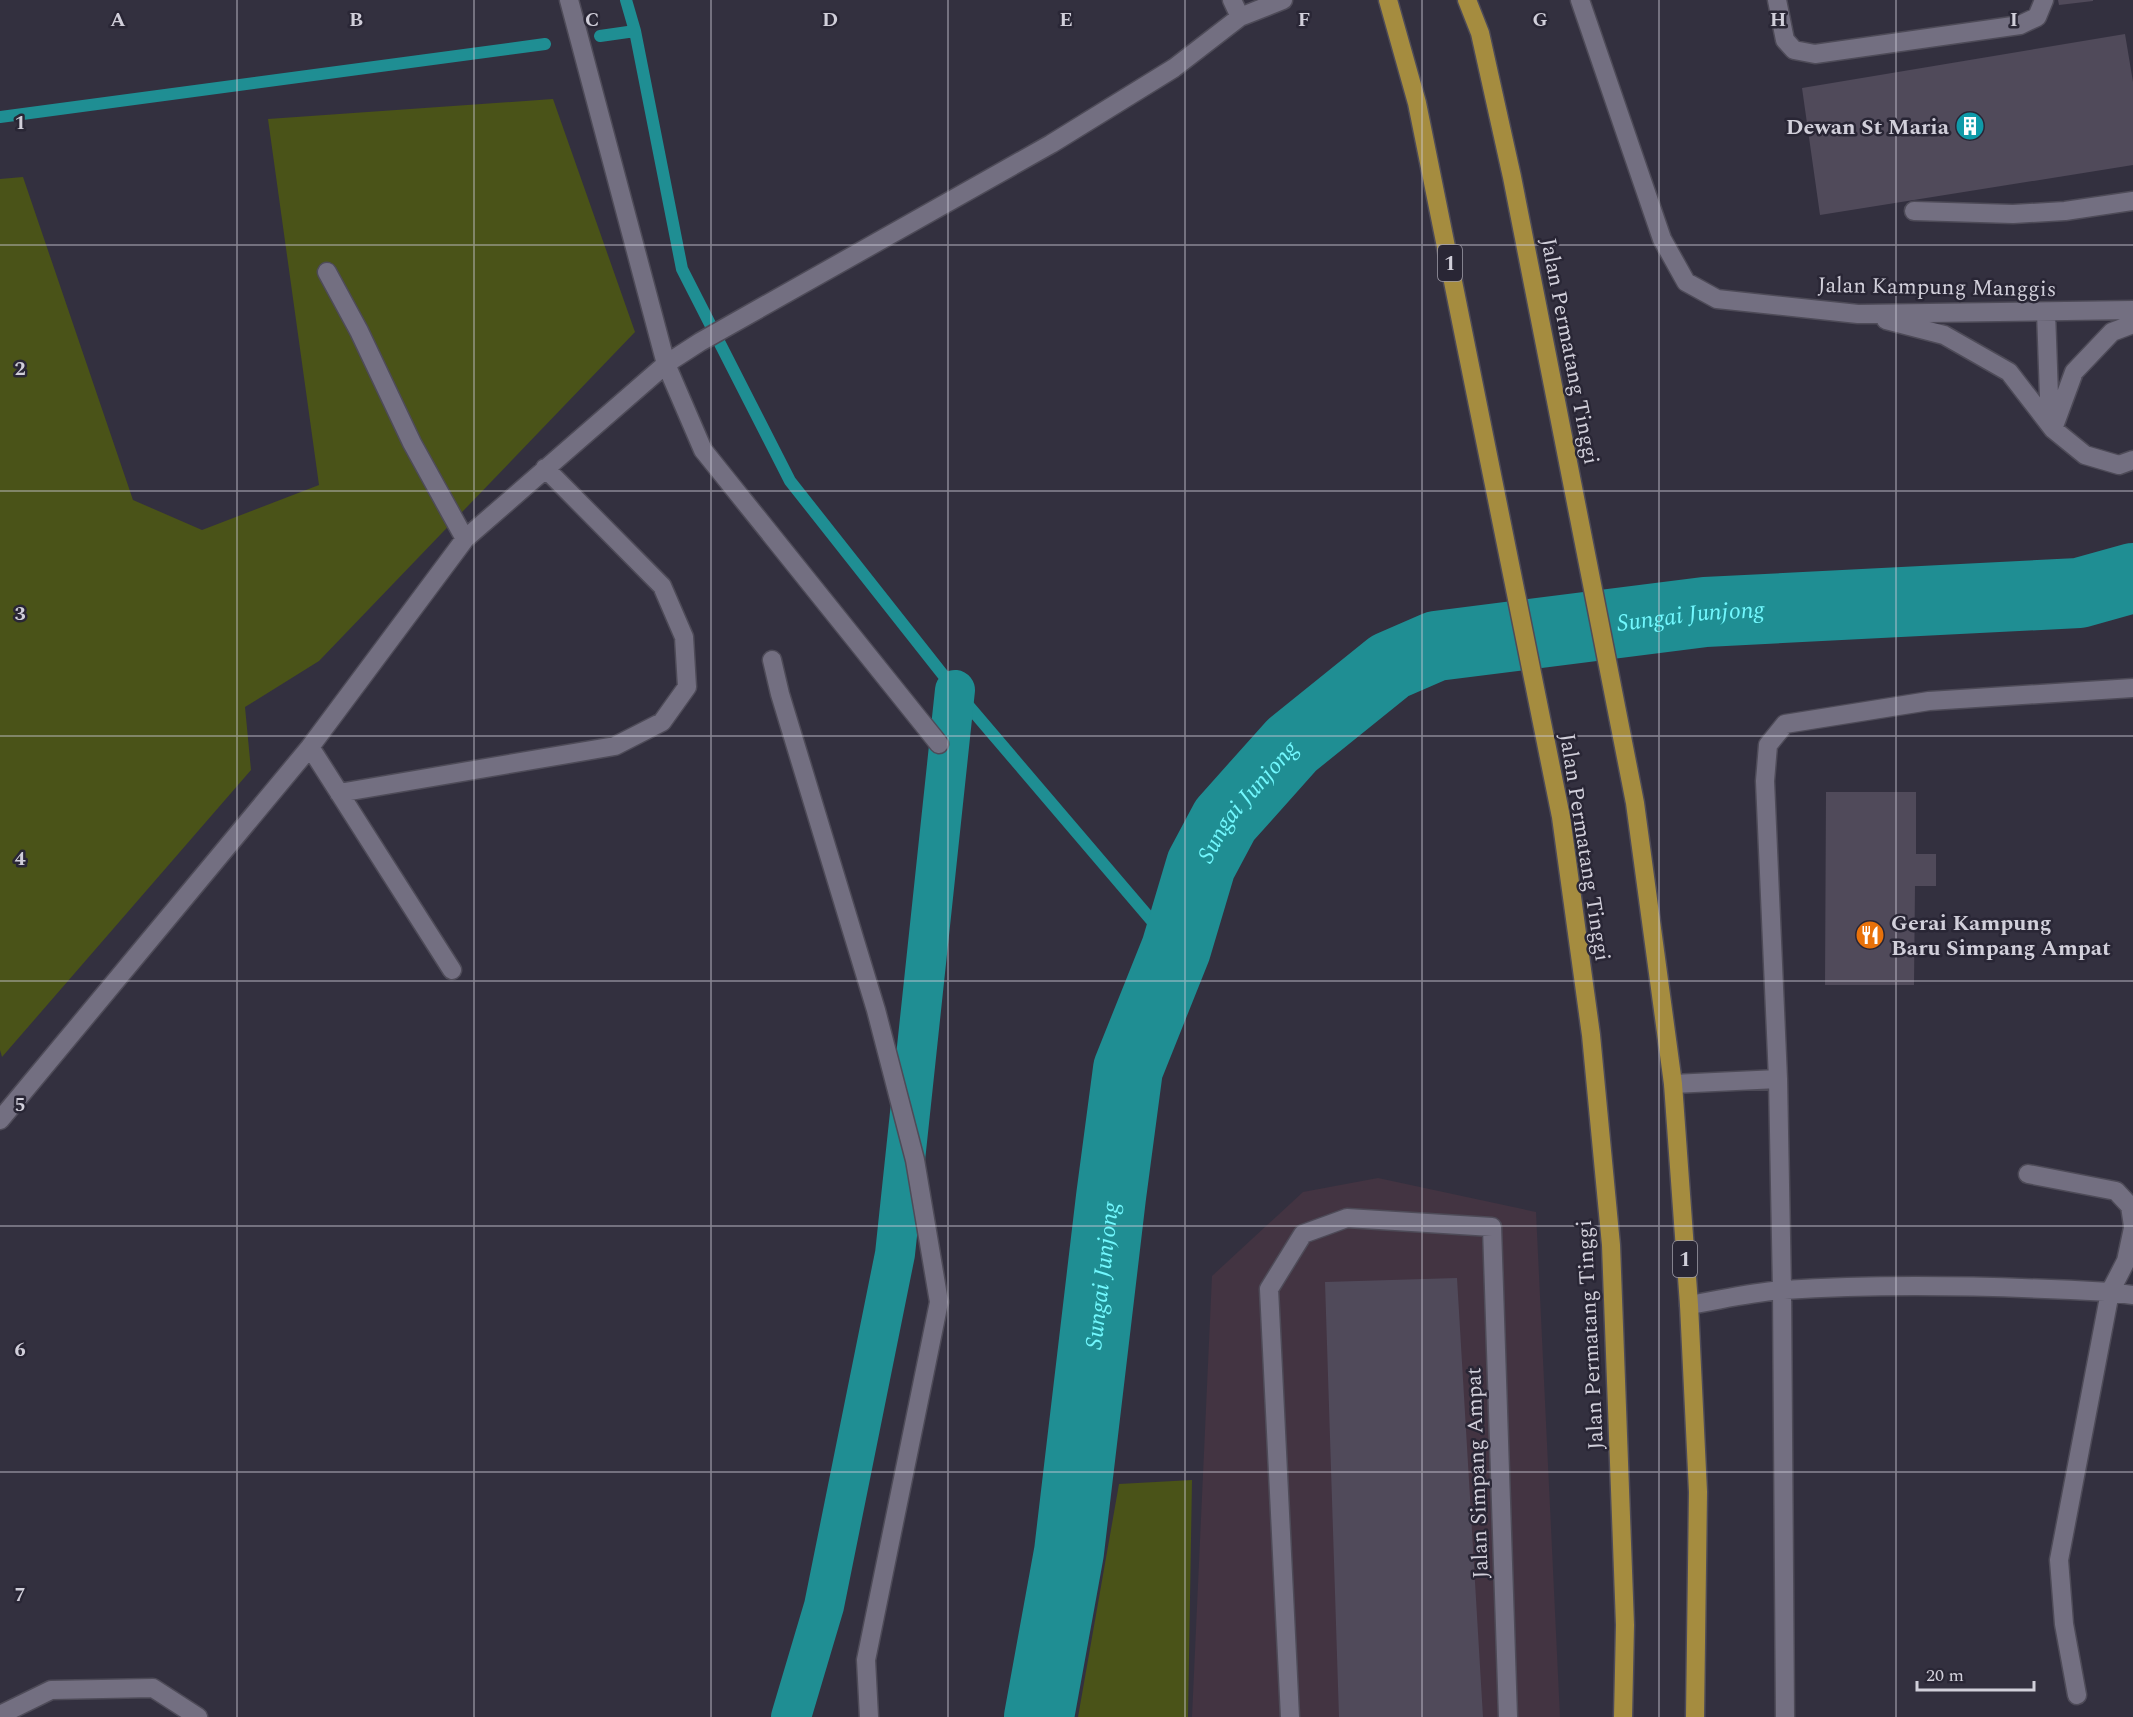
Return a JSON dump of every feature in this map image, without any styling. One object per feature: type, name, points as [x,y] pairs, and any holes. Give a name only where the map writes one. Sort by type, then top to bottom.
[{"type":"highway","name":"Jalan Permatang Tinggi","points":[[1388,0],[1418,103],[1561,818],[1591,1035],[1611,1245],[1625,1625],[1623,1717]]},
{"type":"highway","name":"Jalan Permatang Tinggi","points":[[1467,0],[1480,33],[1512,177],[1635,803],[1673,1084],[1689,1305],[1698,1492],[1695,1717]]},
{"type":"street","points":[[569,0],[666,364],[704,450],[939,744]]},
{"type":"street","points":[[1232,0],[1240,17]]},
{"type":"street","points":[[0,1120],[310,747],[465,539],[545,468],[666,364],[700,342],[1060,138],[1174,68],[1240,17],[1283,0]]},
{"type":"street","name":"Jalan Kampung Manggis","points":[[1581,0],[1662,239],[1686,282],[1717,299],[1858,314],[2133,310]]},
{"type":"street","points":[[1777,0],[1785,40],[1794,50],[1815,54],[2020,25],[2037,17],[2044,0]]},
{"type":"street","points":[[1914,212],[2013,214],[2065,211],[2133,201]]},
{"type":"street","points":[[327,272],[359,331],[412,443],[465,539]]},
{"type":"street","points":[[2046,312],[2049,396],[2053,429]]},
{"type":"street","points":[[1858,314],[1944,334],[2009,372],[2053,429],[2085,455],[2119,465],[2133,460]]},
{"type":"street","points":[[2053,429],[2074,372],[2112,332],[2133,324]]},
{"type":"street","points":[[339,793],[615,747],[662,722],[687,687],[684,637],[662,586],[545,468]]},
{"type":"street","points":[[772,660],[780,694],[876,1010],[915,1160],[939,1302],[866,1660],[869,1717]]},
{"type":"street","points":[[1785,1717],[1782,1290],[1778,1079],[1765,781],[1768,745],[1785,723],[1929,701],[2133,688]]},
{"type":"street","points":[[310,747],[452,970]]},
{"type":"street","points":[[1673,1084],[1778,1079]]},
{"type":"street","points":[[2028,1174],[2116,1191],[2130,1206],[2133,1227],[2126,1261],[2110,1292],[2059,1560],[2064,1624],[2077,1695]]},
{"type":"street","name":"Jalan Simpang Ampat","points":[[1290,1717],[1269,1289],[1303,1234],[1347,1218],[1492,1227],[1508,1717]]},
{"type":"street","points":[[1689,1305],[1782,1290],[2027,1287],[2133,1295]]},
{"type":"street","points":[[0,1714],[51,1690],[153,1688],[198,1717]]},
{"type":"shaded area","points":[[1378,1178],[1536,1212],[1560,1717],[1192,1717],[1212,1276],[1303,1192]]},
{"type":"green space","points":[[553,99],[635,332],[319,661],[245,707],[251,770],[2,1057],[0,1050],[0,179],[23,177],[133,500],[202,530],[319,485],[268,119]]},
{"type":"green space","points":[[1192,1480],[1188,1717],[1078,1717],[1119,1484]]},
{"type":"building","points":[[2058,0],[2093,0],[2093,1],[2059,5]]},
{"type":"building","name":"Dewan St Maria","points":[[2125,34],[2133,82],[2133,165],[1820,215],[1802,88]]},
{"type":"building","name":"Gerai Kampung Baru Simpang Ampat","points":[[1826,792],[1916,792],[1916,854],[1936,854],[1936,886],[1915,886],[1914,985],[1825,985]]},
{"type":"building","points":[[1457,1278],[1483,1717],[1339,1717],[1325,1282]]},
{"type":"waterway","points":[[626,0],[635,31],[682,269],[790,481],[955,690],[1176,949]]},
{"type":"waterway","points":[[600,36],[635,31]]},
{"type":"waterway","points":[[0,117],[545,44]]},
{"type":"waterway","name":"Sungai Junjong","points":[[1039,1717],[1069,1552],[1128,1069],[1176,949],[1201,865],[1225,820],[1292,745],[1390,666],[1436,646],[1705,612],[2079,593],[2133,578]]},
{"type":"waterway","points":[[791,1717],[824,1606],[895,1254],[955,690]]},
{"type":"place","name":"Dewan St Maria","points":[[1970,126]]},
{"type":"place","name":"Gerai Kampung Baru Simpang Ampat","points":[[1870,935]]}]
